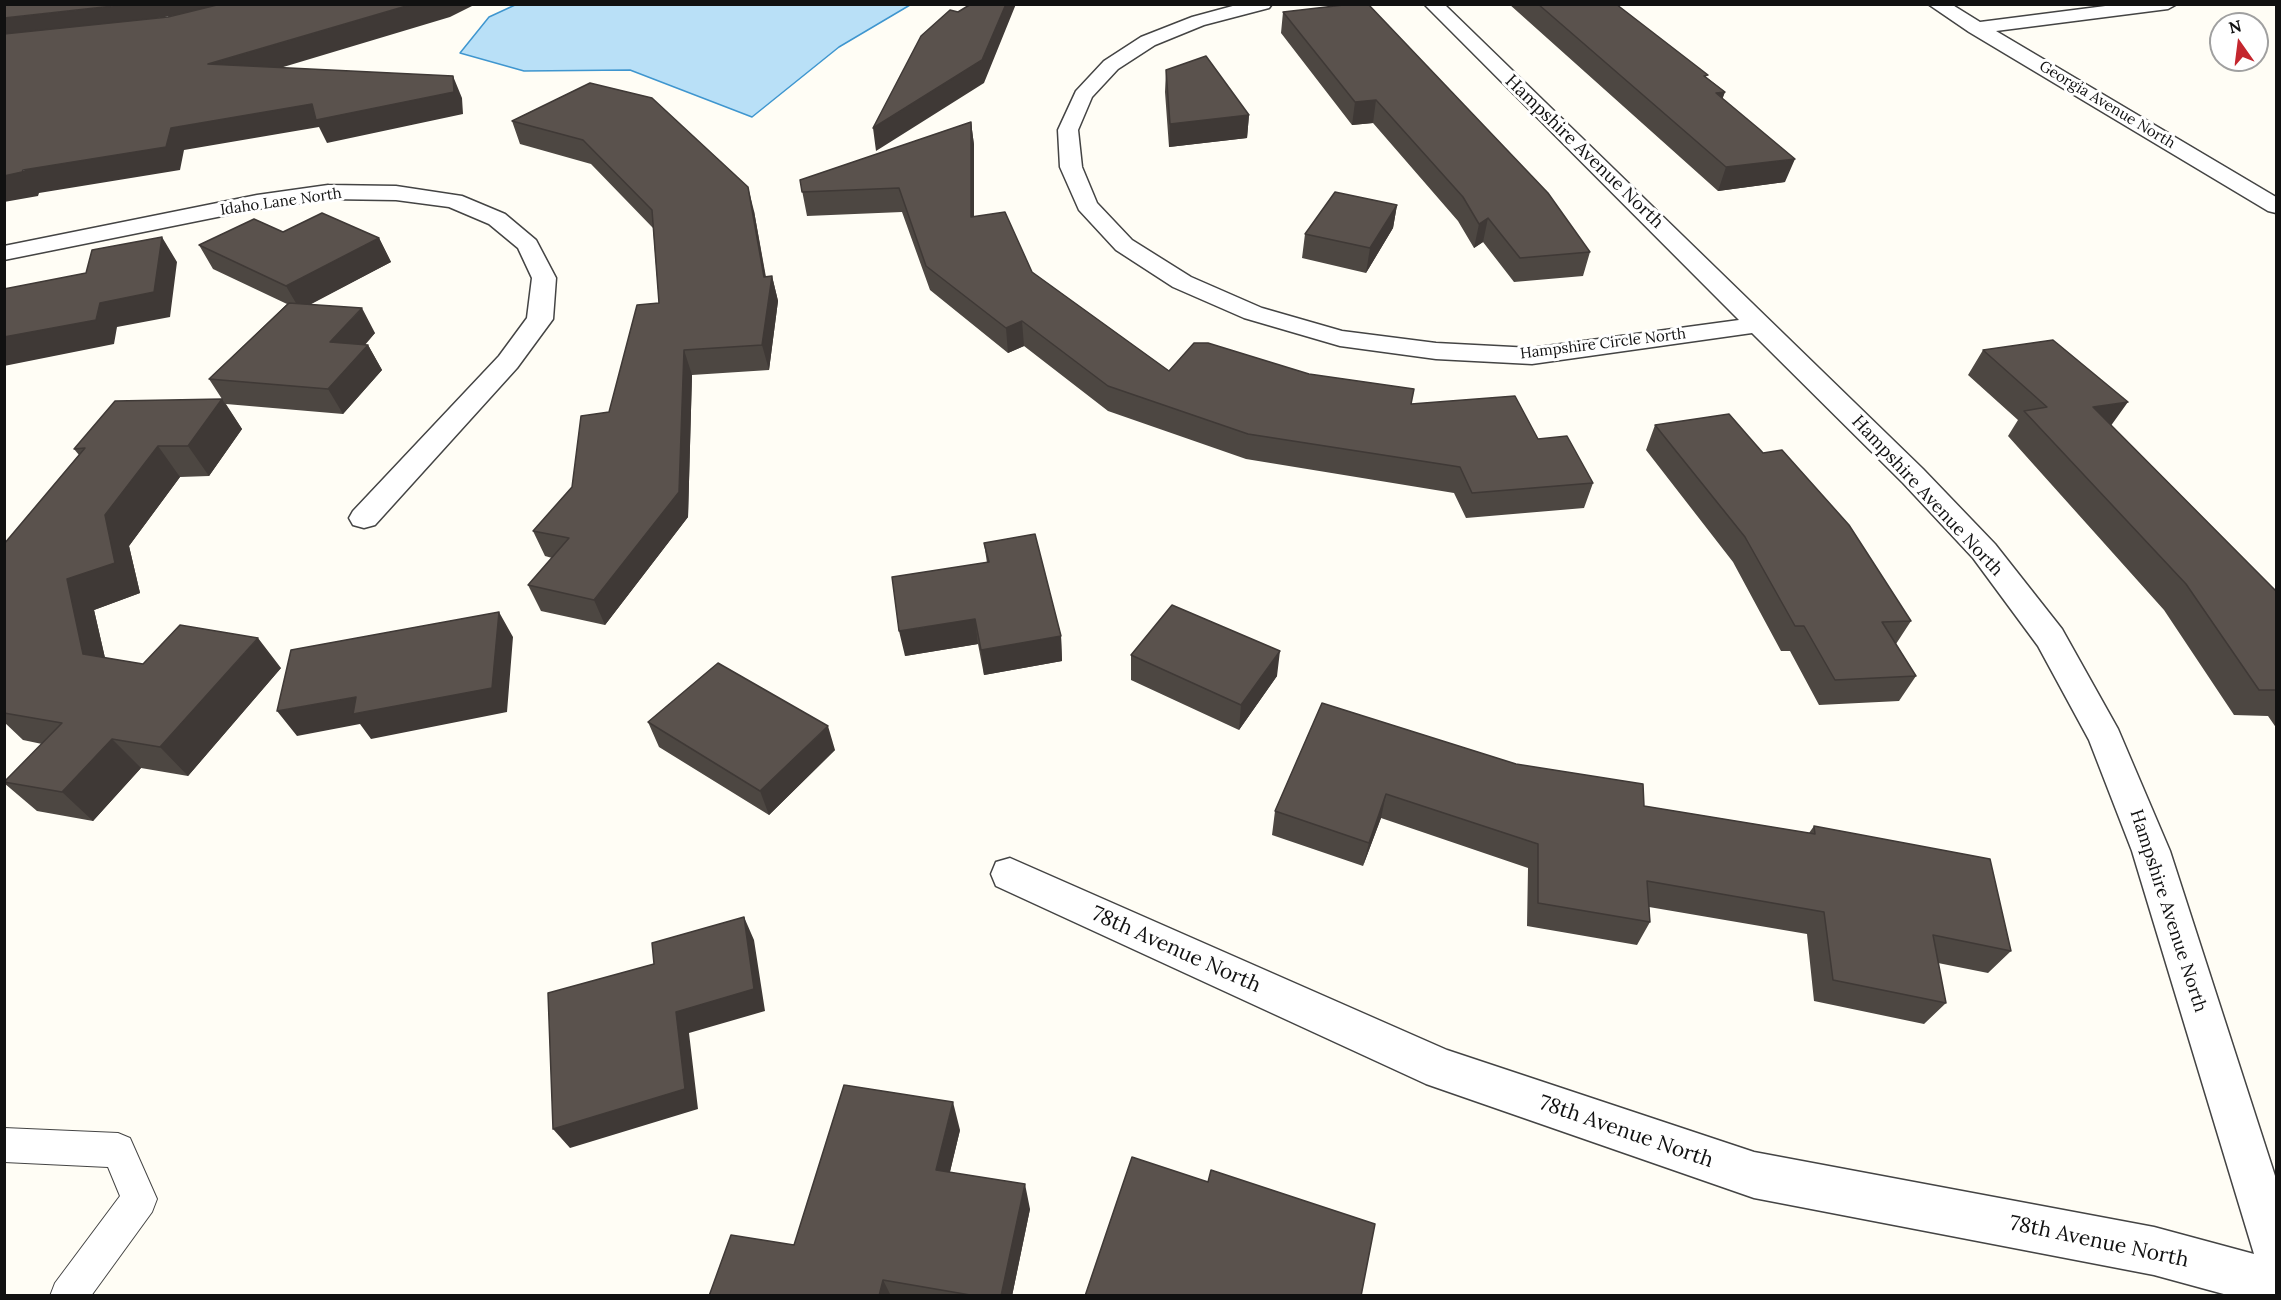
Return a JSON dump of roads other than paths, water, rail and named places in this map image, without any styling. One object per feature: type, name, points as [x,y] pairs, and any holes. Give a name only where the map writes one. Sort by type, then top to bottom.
[{"type":"street","name":"Hampshire Circle North","points":[[1263,4],[1198,21],[1149,41],[1111,65],[1083,95],[1068,130],[1071,167],[1087,205],[1124,245],[1182,282],[1253,313],[1340,338],[1436,351],[1532,356],[1624,345],[1760,324]]},
{"type":"street","name":"Hampshire Avenue North","points":[[1433,4],[1905,468],[1984,551],[2050,638],[2106,738],[2151,851],[2277,1250]]},
{"type":"street","name":"Georgia Avenue North","points":[[1937,4],[2277,206]]},
{"type":"street","points":[[1976,28],[2168,4]]},
{"type":"street","name":"Idaho Lane North","points":[[4,253],[257,202],[328,192],[396,193],[454,201],[497,219],[528,245],[544,278],[540,319],[508,362],[364,518]]},
{"type":"street","name":"78th Avenue North","points":[[1010,874],[1441,1069],[1754,1175],[2154,1251],[2277,1284]]},
{"type":"lane","points":[[4,1145],[118,1150],[139,1199],[68,1296]]},
{"type":"water","points":[[515,5],[910,5],[839,47],[752,117],[630,70],[524,71],[460,53],[489,17]]}]
